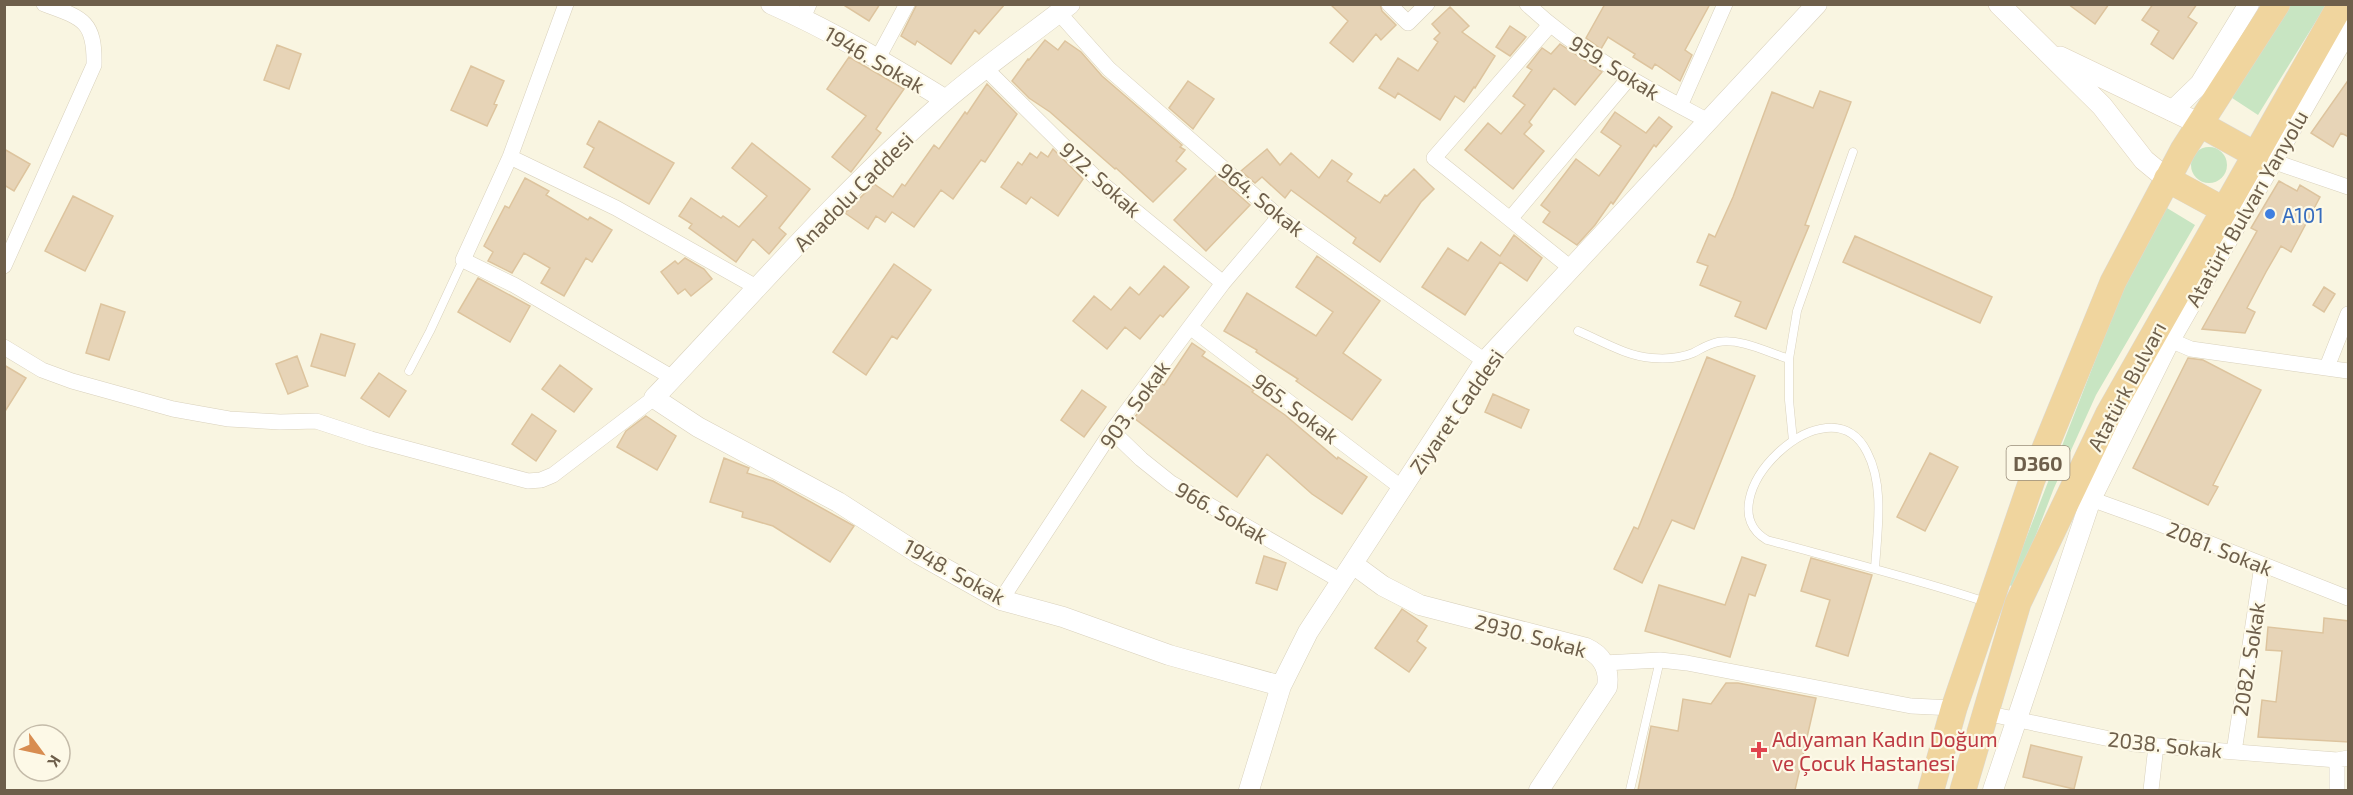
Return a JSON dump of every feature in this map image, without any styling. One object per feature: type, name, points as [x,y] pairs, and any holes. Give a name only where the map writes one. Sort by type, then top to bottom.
[{"type":"highway","name":"Atatürk Bulvarı","points":[[1963,790],[2023,593],[2108,415],[2224,210],[2264,158],[2341,4]]},
{"type":"highway","name":"D360","points":[[1930,790],[1954,708],[2032,480],[2113,282],[2167,179],[2200,124],[2263,7]]},
{"type":"highway","points":[[2200,124],[2264,158]]},
{"type":"highway","points":[[2167,179],[2224,210]]},
{"type":"main road","points":[[1999,4],[2102,106],[2144,160],[2167,179]]},
{"type":"main road","points":[[2042,48],[2200,124]]},
{"type":"street","points":[[4,266],[94,65],[95,42],[86,24],[70,14],[44,4]]},
{"type":"street","points":[[566,4],[510,158],[464,260],[514,285],[673,378]]},
{"type":"street","name":"1946. Sokak","points":[[771,4],[806,11],[946,100]]},
{"type":"street","points":[[878,58],[907,4]]},
{"type":"street","points":[[1389,4],[1408,23],[1427,4]]},
{"type":"street","name":"959. Sokak","points":[[1527,4],[1550,26],[1629,78],[1708,122]]},
{"type":"street","points":[[1680,106],[1725,4]]},
{"type":"street","name":"Ziyaret Caddesi","points":[[1249,790],[1281,686],[1308,632],[1485,361],[1817,4]]},
{"type":"street","points":[[2172,111],[2200,84],[2263,7]]},
{"type":"street","name":"Anadolu Caddesi","points":[[654,398],[849,191],[946,100],[1064,9]]},
{"type":"street","name":"964. Sokak","points":[[1064,9],[1109,69],[1279,217],[1485,361]]},
{"type":"street","points":[[1550,26],[1434,158],[1572,269]]},
{"type":"street","name":"Atatürk Bulvarı Yanyolu","points":[[1993,790],[2091,499],[2264,158],[2349,30]]},
{"type":"street","name":"972. Sokak","points":[[985,68],[1100,182],[1223,283]]},
{"type":"street","points":[[1510,219],[1629,78]]},
{"type":"street","points":[[510,158],[616,208],[758,288]]},
{"type":"street","points":[[2264,158],[2349,187]]},
{"type":"street","name":"903. Sokak","points":[[1001,600],[1112,431],[1223,283],[1279,217]]},
{"type":"street","points":[[2327,367],[2349,314]]},
{"type":"street","name":"965. Sokak","points":[[1190,327],[1402,488]]},
{"type":"street","points":[[2170,340],[2191,349],[2349,371]]},
{"type":"street","points":[[4,347],[42,370],[72,381],[173,409],[229,419],[280,422],[316,421],[371,439],[528,481],[541,480],[553,475],[654,398]]},
{"type":"street","name":"1948. Sokak","points":[[654,398],[698,427],[838,502],[920,554],[1001,600],[1063,617],[1169,655],[1281,686]]},
{"type":"street","name":"966. Sokak","points":[[1112,431],[1140,459],[1171,483],[1341,581]]},
{"type":"street","name":"2081. Sokak","points":[[2091,499],[2349,598]]},
{"type":"street","name":"2930. Sokak","points":[[1353,564],[1383,586],[1420,604],[1586,648],[1597,654],[1604,663],[1608,675],[1607,687],[1539,790]]},
{"type":"street","name":"2082. Sokak","points":[[2234,752],[2262,565]]},
{"type":"street","points":[[1604,663],[1660,660],[1687,663],[1911,706],[1954,708]]},
{"type":"street","name":"2038. Sokak","points":[[1985,712],[2017,721],[2134,744],[2343,759]]},
{"type":"street","points":[[2151,790],[2156,746]]},
{"type":"street","points":[[2337,790],[2343,759]]},
{"type":"lane","points":[[1793,441],[1789,400],[1789,359],[1797,311],[1853,152]]},
{"type":"lane","points":[[409,371],[464,260]]},
{"type":"lane","points":[[1578,331],[1624,351],[1652,358],[1680,357],[1709,344],[1725,341],[1789,359]]},
{"type":"lane","points":[[1875,569],[1878,501],[1872,467],[1863,445],[1847,432],[1827,427],[1807,432],[1793,441],[1768,464],[1749,495],[1747,510],[1751,524],[1761,536],[1767,540],[1989,603]]},
{"type":"lane","points":[[1630,790],[1660,660]]},
{"type":"green space","points":[[2290,5],[2326,5],[2258,115],[2226,94]]},
{"type":"green space","points":[[2209,147],[2222,152],[2227,165],[2222,178],[2209,183],[2196,178],[2191,165],[2196,152]]},
{"type":"green space","points":[[2162,205],[2195,225],[2096,395],[2054,488],[2016,587],[2008,585],[2119,299]]},
{"type":"building","points":[[842,4],[880,4],[869,21]]},
{"type":"building","points":[[917,4],[1005,4],[979,34],[975,30],[951,64],[917,41],[915,45],[901,36]]},
{"type":"building","points":[[1330,4],[1380,4],[1382,11],[1396,25],[1381,40],[1376,34],[1353,62],[1330,43],[1348,21]]},
{"type":"building","points":[[1605,4],[1710,4],[1685,50],[1692,55],[1680,81],[1655,64],[1652,69],[1633,57],[1635,54],[1608,37],[1601,49],[1586,38]]},
{"type":"building","points":[[2068,4],[2109,4],[2095,24]]},
{"type":"building","points":[[2153,4],[2197,4],[2188,17],[2197,23],[2173,59],[2151,44],[2159,31],[2142,20]]},
{"type":"building","points":[[1450,7],[1469,26],[1462,32],[1495,56],[1464,102],[1455,96],[1440,120],[1398,93],[1395,98],[1379,88],[1398,58],[1418,71],[1438,42],[1434,39],[1440,33],[1432,24]]},
{"type":"building","points":[[1510,26],[1526,37],[1510,56],[1496,47]]},
{"type":"building","points":[[1045,40],[1058,50],[1065,41],[1081,52],[1102,76],[1182,145],[1180,147],[1185,150],[1176,161],[1186,169],[1153,202],[1050,112],[1029,98],[1012,81]]},
{"type":"building","points":[[1560,44],[1602,72],[1575,105],[1554,88],[1529,122],[1532,125],[1524,134],[1544,151],[1513,189],[1465,150],[1488,123],[1501,134],[1525,105],[1513,96],[1532,70],[1527,67],[1542,48],[1551,54]]},
{"type":"building","points":[[277,45],[301,54],[289,89],[264,80]]},
{"type":"building","points":[[849,57],[904,89],[876,129],[881,133],[851,172],[832,157],[866,116],[827,89]]},
{"type":"building","points":[[471,66],[504,81],[494,104],[497,105],[487,126],[451,110]]},
{"type":"building","points":[[2349,79],[2349,137],[2341,133],[2333,147],[2311,133]]},
{"type":"building","points":[[1188,81],[1214,99],[1193,129],[1169,108]]},
{"type":"building","points":[[987,84],[1017,114],[985,162],[981,160],[953,199],[941,190],[914,227],[892,212],[885,222],[876,216],[868,229],[845,213],[874,184],[893,197],[902,184],[905,186],[934,145],[939,149]]},
{"type":"building","points":[[1820,91],[1851,102],[1805,225],[1809,226],[1766,329],[1735,316],[1741,302],[1700,285],[1708,266],[1697,262],[1709,234],[1715,237],[1733,197],[1772,92],[1813,108]]},
{"type":"building","points":[[1615,112],[1646,133],[1659,117],[1672,127],[1656,147],[1654,145],[1613,204],[1611,202],[1577,245],[1543,222],[1550,212],[1541,205],[1576,159],[1599,176],[1621,146],[1601,132]]},
{"type":"building","points":[[599,121],[674,163],[649,204],[584,167],[594,148],[587,144]]},
{"type":"building","points":[[752,143],[810,189],[779,228],[786,234],[769,254],[753,239],[736,262],[689,228],[692,224],[679,216],[691,198],[739,227],[767,196],[732,168]]},
{"type":"building","points":[[4,149],[30,164],[14,191],[4,185]]},
{"type":"building","points":[[1053,149],[1083,179],[1058,216],[1031,197],[1026,204],[1001,187],[1018,162],[1022,165],[1030,153],[1037,158],[1041,152],[1048,157]]},
{"type":"building","points":[[1267,149],[1280,165],[1291,153],[1319,178],[1332,160],[1352,174],[1347,181],[1380,203],[1385,195],[1387,196],[1414,169],[1434,189],[1421,202],[1380,262],[1353,243],[1356,238],[1291,190],[1285,198],[1262,177],[1255,183],[1241,171]]},
{"type":"building","points":[[1216,175],[1250,205],[1206,251],[1174,220]]},
{"type":"building","points":[[525,178],[549,191],[546,195],[588,220],[590,217],[612,230],[592,262],[586,258],[564,296],[541,283],[550,268],[524,253],[512,273],[488,261],[493,252],[484,246],[505,206],[509,208]]},
{"type":"building","points":[[2279,181],[2297,191],[2300,185],[2320,197],[2291,252],[2281,246],[2266,272],[2247,308],[2255,312],[2245,333],[2202,329],[2257,231],[2251,228]]},
{"type":"building","points":[[73,196],[113,216],[85,271],[45,251]]},
{"type":"building","points":[[1514,235],[1542,258],[1527,281],[1500,262],[1465,315],[1422,287],[1448,248],[1468,261],[1481,242],[1500,256]]},
{"type":"building","points":[[1855,236],[1992,297],[1980,323],[1843,262]]},
{"type":"building","points":[[1317,256],[1380,301],[1343,353],[1381,380],[1352,420],[1296,381],[1298,379],[1256,352],[1257,350],[1224,331],[1247,293],[1316,336],[1333,312],[1296,287]]},
{"type":"building","points":[[685,258],[704,269],[712,279],[691,296],[685,289],[678,294],[661,272],[675,261],[678,264]]},
{"type":"building","points":[[894,264],[931,290],[897,339],[892,336],[866,375],[833,352]]},
{"type":"building","points":[[1164,266],[1189,287],[1163,317],[1160,315],[1140,339],[1125,327],[1107,349],[1073,321],[1094,296],[1111,310],[1130,287],[1139,295]]},
{"type":"building","points":[[478,278],[530,306],[510,342],[458,312]]},
{"type":"building","points":[[2324,287],[2335,294],[2324,312],[2313,305]]},
{"type":"building","points":[[101,304],[125,312],[109,360],[86,353]]},
{"type":"building","points":[[321,334],[355,344],[345,376],[311,366]]},
{"type":"building","points":[[1192,343],[1205,352],[1202,356],[1254,390],[1252,392],[1285,415],[1337,459],[1338,457],[1367,477],[1342,514],[1312,494],[1267,454],[1237,497],[1134,418],[1160,383],[1164,385]]},
{"type":"building","points":[[297,356],[308,386],[288,394],[276,364]]},
{"type":"building","points":[[1707,357],[1755,376],[1694,529],[1672,520],[1642,583],[1614,569],[1634,527],[1638,529]]},
{"type":"building","points":[[2188,358],[2203,360],[2261,390],[2213,485],[2218,487],[2208,505],[2133,468]]},
{"type":"building","points":[[4,365],[26,378],[4,413]]},
{"type":"building","points":[[560,365],[592,389],[574,412],[542,389]]},
{"type":"building","points":[[379,373],[406,391],[389,417],[361,398]]},
{"type":"building","points":[[1082,390],[1106,407],[1084,437],[1061,420]]},
{"type":"building","points":[[1493,394],[1529,410],[1521,428],[1485,412]]},
{"type":"building","points":[[532,414],[556,431],[536,461],[512,444]]},
{"type":"building","points":[[646,416],[676,436],[657,470],[617,447],[626,431]]},
{"type":"building","points":[[1930,453],[1958,467],[1925,531],[1897,517]]},
{"type":"building","points":[[724,458],[749,468],[747,473],[773,481],[854,526],[830,562],[773,526],[742,517],[743,512],[710,502]]},
{"type":"building","points":[[1264,556],[1286,563],[1277,590],[1256,583]]},
{"type":"building","points":[[1742,557],[1766,565],[1755,596],[1749,594],[1730,657],[1645,631],[1659,585],[1725,605]]},
{"type":"building","points":[[1811,558],[1872,575],[1848,656],[1816,646],[1830,600],[1801,591]]},
{"type":"building","points":[[1402,609],[1427,626],[1417,641],[1426,648],[1409,672],[1375,648]]},
{"type":"building","points":[[2324,618],[2349,621],[2349,742],[2258,737],[2262,700],[2276,702],[2282,651],[2266,650],[2268,627],[2323,633]]},
{"type":"building","points":[[1726,683],[1738,683],[1816,698],[1795,790],[1638,790],[1651,726],[1678,731],[1683,699],[1711,704]]},
{"type":"building","points":[[2031,745],[2082,757],[2074,789],[2023,777]]},
{"type":"place","name":"A101","points":[[2270,214]]},
{"type":"place","name":"Adıyaman Kadın Doğum ve Çocuk Hastanesi","points":[[1759,750]]}]
